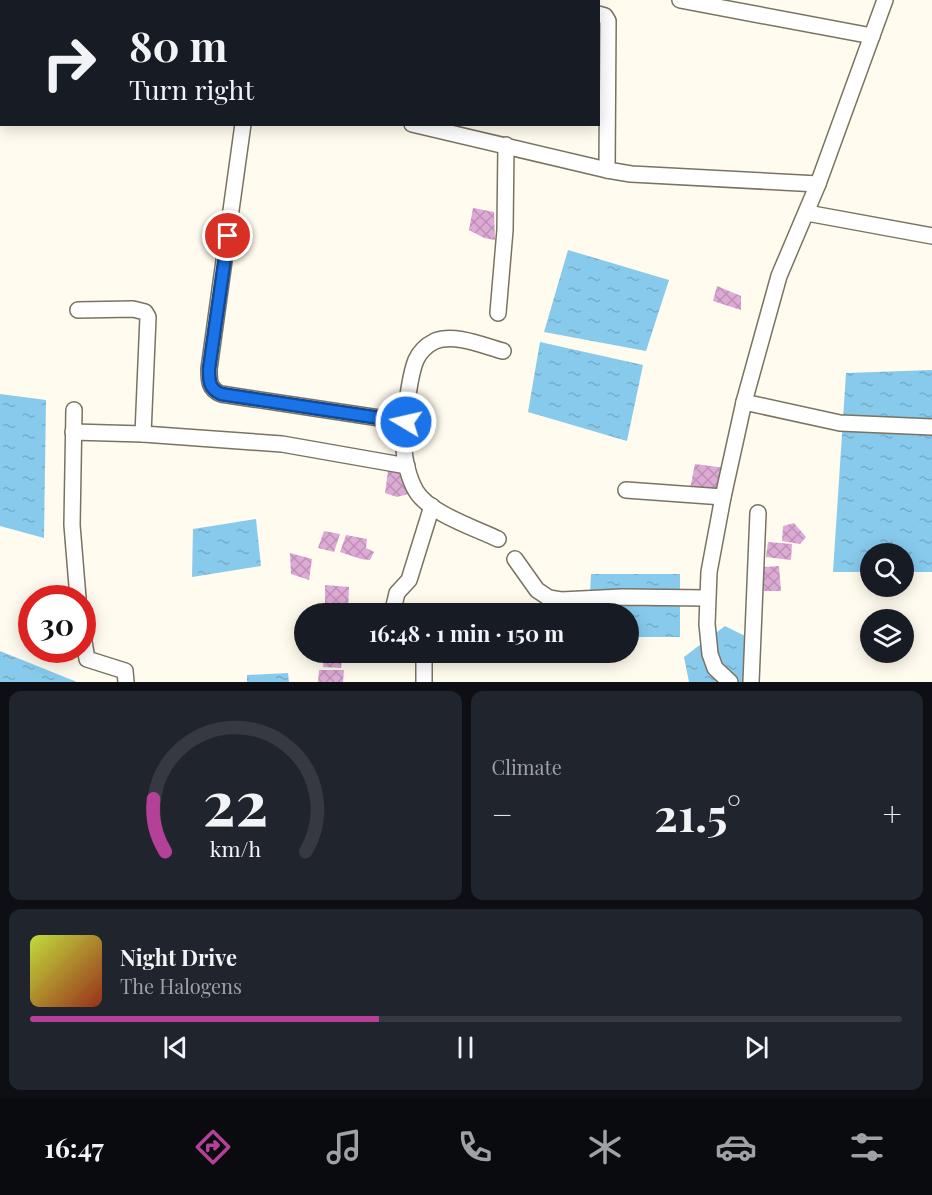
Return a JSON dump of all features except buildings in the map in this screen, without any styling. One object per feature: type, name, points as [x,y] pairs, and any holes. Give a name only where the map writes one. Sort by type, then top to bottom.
[{"type":"street","points":[[680,0],[872,36]]},
{"type":"street","points":[[730,682],[715,668],[710,654],[706,598],[723,497],[744,402],[779,276],[807,213],[885,0]]},
{"type":"street","points":[[600,15],[605,16],[608,21],[608,170]]},
{"type":"street","points":[[243,126],[209,369],[210,385],[214,391],[221,394],[406,422]]},
{"type":"street","points":[[419,126],[608,170],[665,177],[754,179],[818,184]]},
{"type":"street","points":[[498,313],[505,230],[506,146]]},
{"type":"street","points":[[807,213],[932,236]]},
{"type":"street","points":[[78,310],[133,309],[145,312],[148,317],[143,434]]},
{"type":"street","points":[[498,539],[432,507],[416,490],[407,466],[404,446],[411,384],[416,360],[424,347],[437,340],[457,339],[502,351]]},
{"type":"street","points":[[744,402],[840,423],[932,427]]},
{"type":"street","points":[[74,410],[72,525],[77,585]]},
{"type":"street","points":[[74,432],[143,434],[282,444],[407,466]]},
{"type":"street","points":[[626,490],[723,497]]},
{"type":"street","points":[[395,603],[397,593],[409,580],[432,507]]},
{"type":"street","points":[[751,682],[758,513]]},
{"type":"street","points":[[514,559],[537,590],[549,598],[561,600],[622,597],[706,598]]},
{"type":"street","points":[[96,662],[125,671],[126,682]]},
{"type":"street","points":[[423,682],[424,663]]},
{"type":"water","points":[[568,250],[669,280],[646,351],[544,332]]},
{"type":"water","points":[[540,342],[643,365],[627,441],[528,412]]},
{"type":"water","points":[[932,370],[932,572],[914,572],[914,543],[860,543],[860,572],[833,572],[846,373]]},
{"type":"water","points":[[0,394],[46,400],[44,538],[0,526]]},
{"type":"water","points":[[256,519],[261,566],[192,577],[193,529]]},
{"type":"water","points":[[591,574],[680,574],[680,637],[639,637],[639,603],[590,603]]},
{"type":"water","points":[[725,626],[755,641],[753,682],[689,682],[684,657]]},
{"type":"water","points":[[0,651],[18,658],[18,663],[30,663],[77,682],[0,682]]},
{"type":"water","points":[[288,673],[289,682],[247,682],[247,675]]},
{"type":"route","points":[[228,236],[209,369],[210,385],[214,391],[221,394],[406,422]]}]
